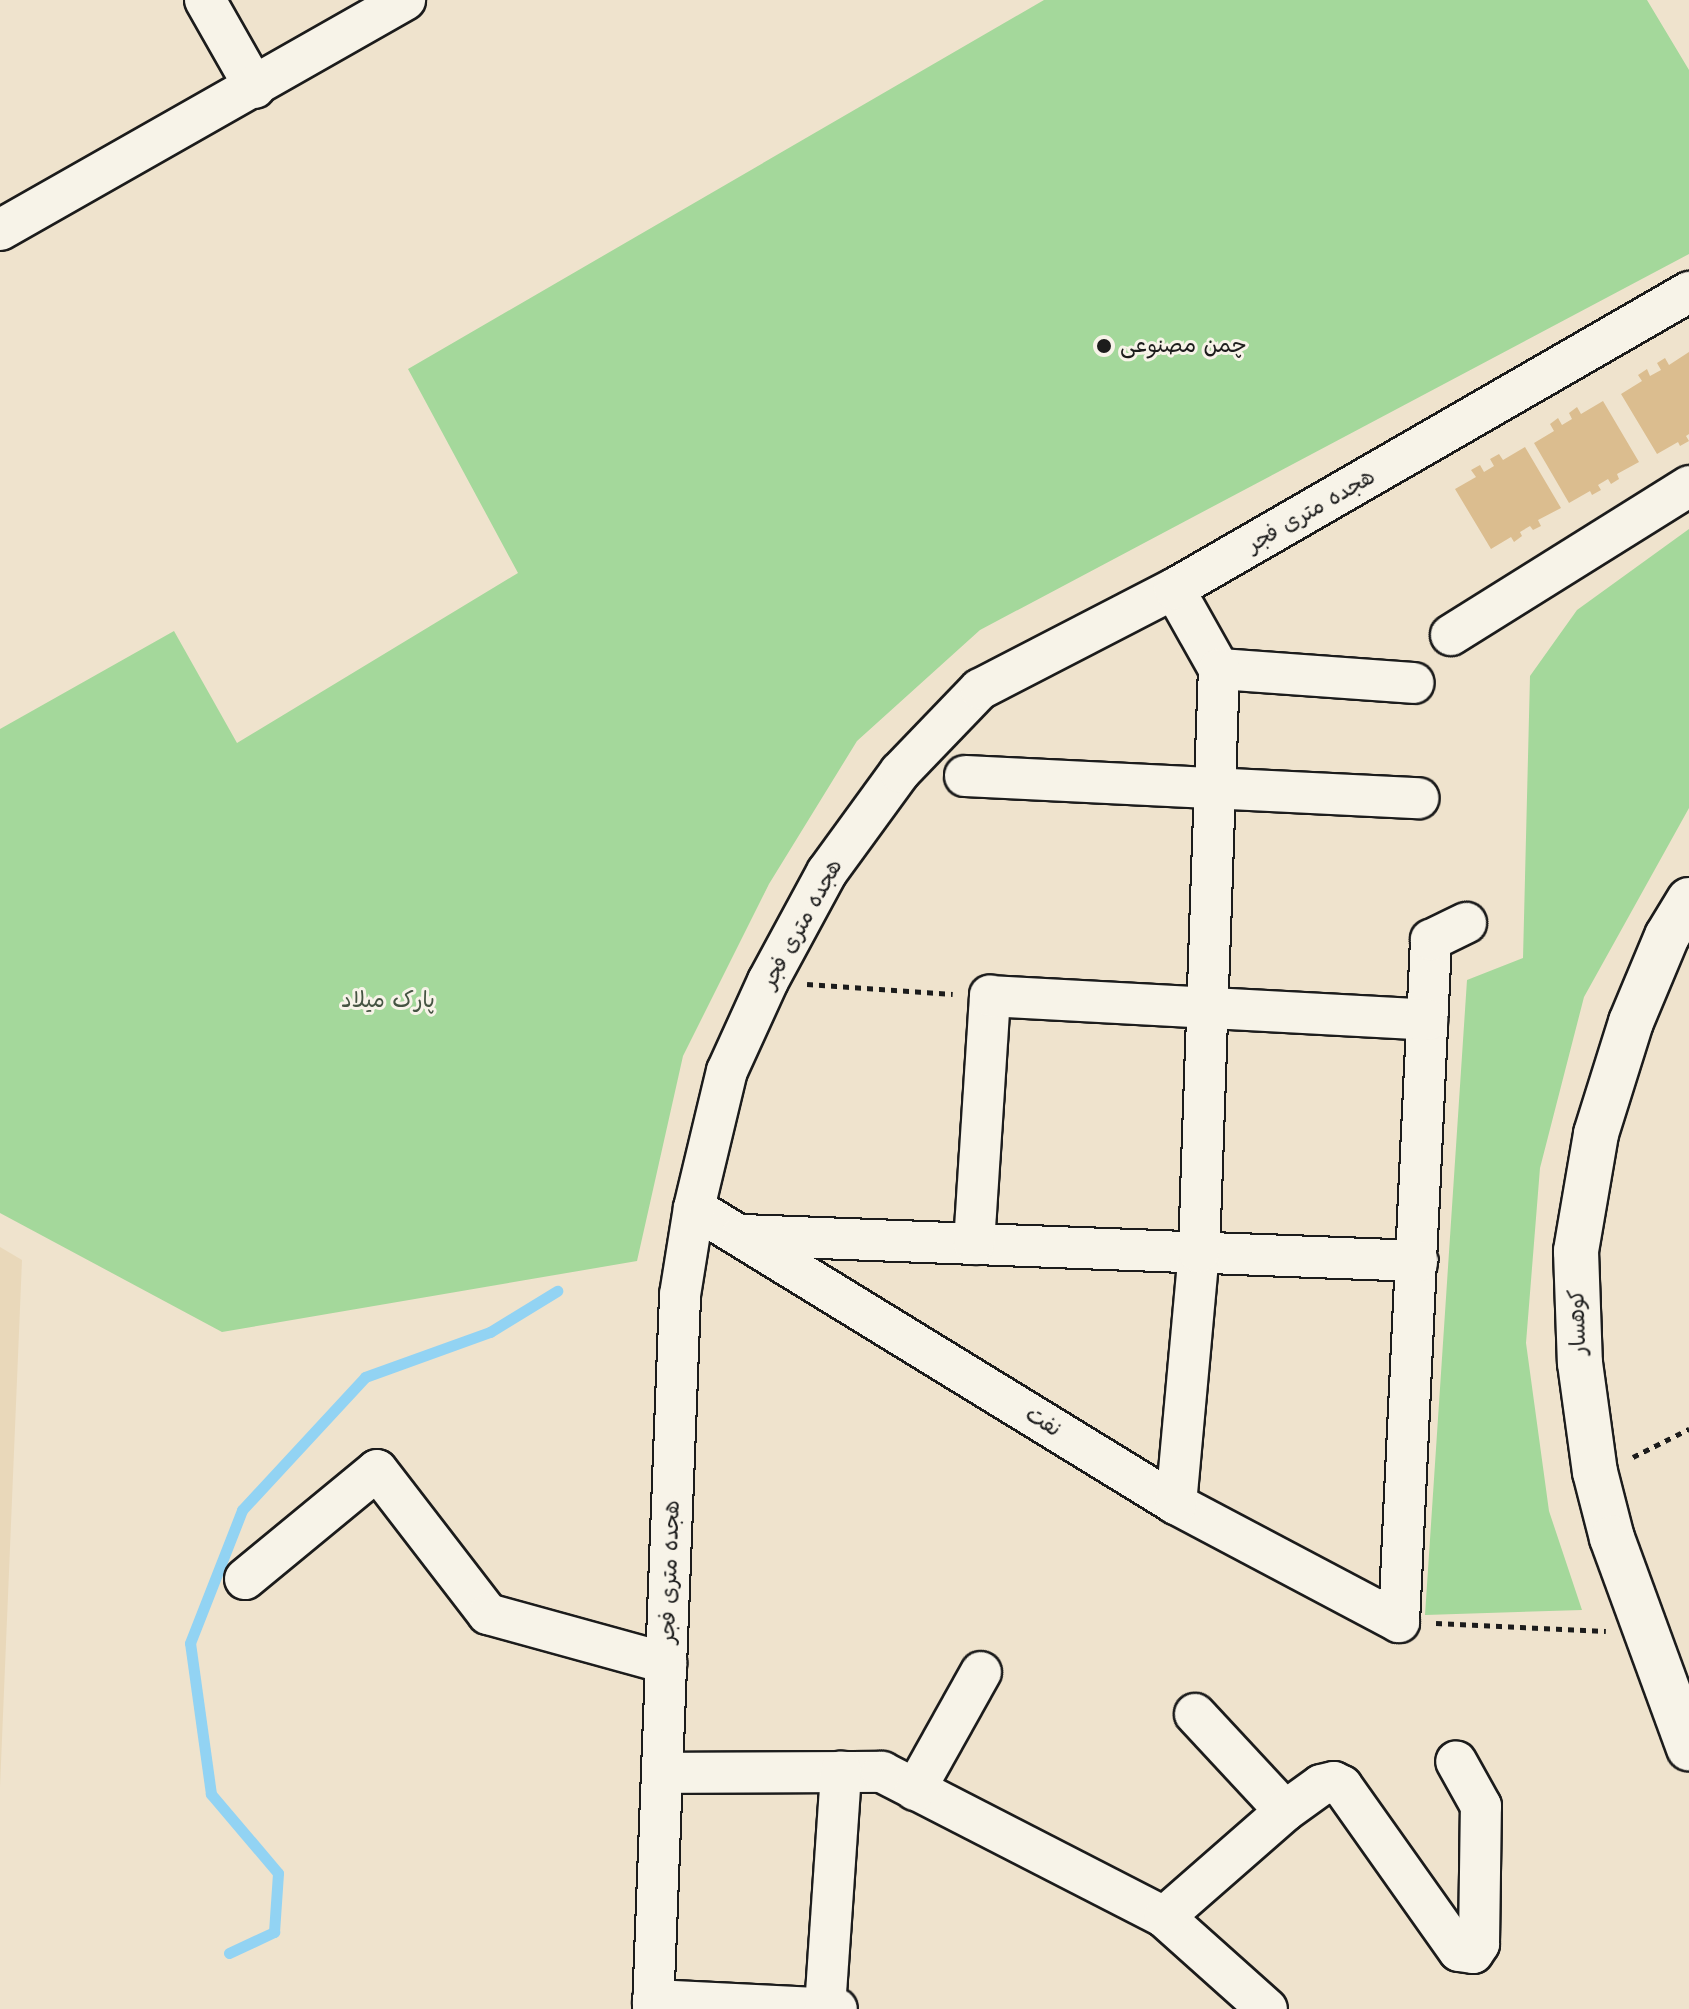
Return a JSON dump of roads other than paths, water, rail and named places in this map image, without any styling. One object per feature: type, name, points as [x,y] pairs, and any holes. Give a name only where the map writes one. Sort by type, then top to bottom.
[{"type":"main road","name":"کوهسار","points":[[1682,927],[1631,1022],[1596,1134],[1576,1251],[1580,1363],[1595,1472],[1612,1538],[1689,1748]]},
{"type":"street","points":[[205,0],[255,88]]},
{"type":"street","points":[[0,230],[255,88],[405,0]]},
{"type":"street","name":"هجده متری فجر","points":[[653,2004],[680,1295],[694,1208],[727,1071],[768,981],[827,872],[900,772],[980,689],[1174,589],[1689,292]]},
{"type":"street","points":[[1451,635],[1689,486]]},
{"type":"street","points":[[1174,589],[1219,669],[1199,1252],[1176,1504]]},
{"type":"street","points":[[1219,669],[1413,683]]},
{"type":"street","points":[[965,776],[1418,798]]},
{"type":"street","points":[[737,1234],[1418,1261],[1431,940],[1466,923]]},
{"type":"street","points":[[974,1244],[990,996],[1427,1020]]},
{"type":"street","name":"نفت","points":[[694,1208],[1176,1504],[1399,1622],[1418,1261]]},
{"type":"street","points":[[245,1579],[377,1470],[488,1614],[666,1663]]},
{"type":"street","points":[[915,1790],[981,1672]]},
{"type":"street","points":[[1195,1714],[1285,1811]]},
{"type":"street","points":[[1164,1917],[1285,1811],[1321,1785],[1334,1782],[1342,1786],[1459,1951],[1473,1953],[1479,1944],[1481,1806],[1456,1761]]},
{"type":"street","points":[[825,2008],[841,1772]]},
{"type":"street","points":[[662,1773],[882,1772],[1164,1917],[1267,2009]]},
{"type":"street","points":[[653,2004],[837,2009]]},
{"type":"waterway","points":[[229,1953],[274,1932],[278,1873],[211,1794],[190,1643],[242,1510],[365,1377],[490,1332],[557,1291]]},
{"type":"place","name":"چمن مصنوعی","points":[[1104,346]]},
{"type":"park label","name":"پارک میلاد","points":[[388,1001]]}]
